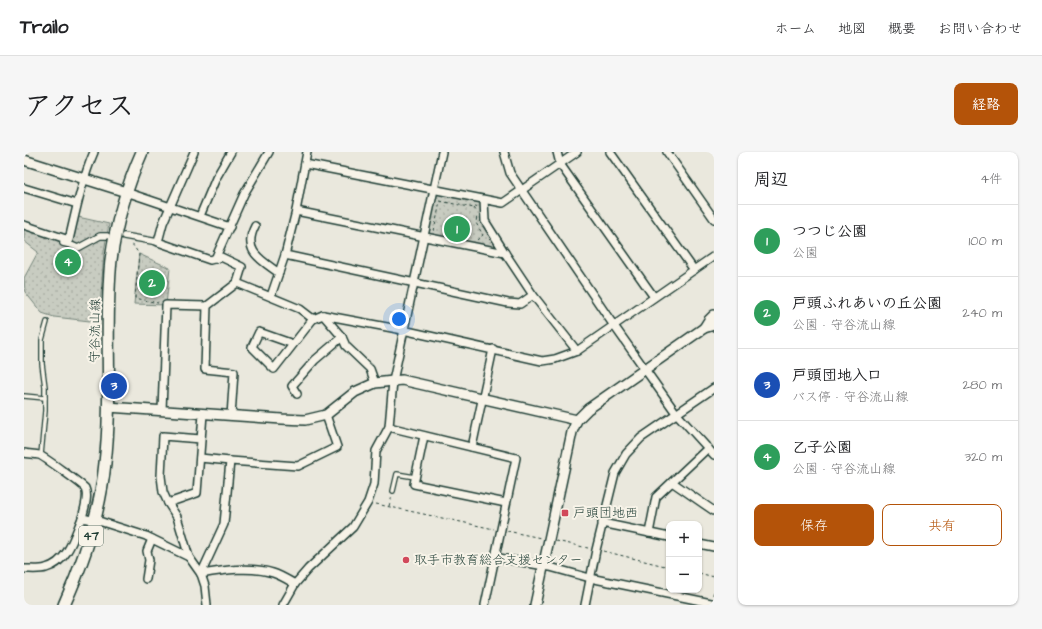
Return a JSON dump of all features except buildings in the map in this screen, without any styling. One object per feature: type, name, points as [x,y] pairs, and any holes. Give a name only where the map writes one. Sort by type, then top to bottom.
[{"type":"main road","name":"守谷流山線","points":[[64,605],[84,557],[95,520],[106,463],[109,284],[119,237],[126,192],[142,152]]},
{"type":"street","points":[[158,242],[162,223],[194,152]]},
{"type":"street","points":[[200,216],[216,178],[232,152]]},
{"type":"street","points":[[216,259],[244,194],[269,152]]},
{"type":"street","points":[[271,296],[285,255],[296,211],[307,152]]},
{"type":"street","points":[[283,605],[295,584],[308,569],[353,527],[368,502],[374,484],[376,451],[389,427],[393,381],[442,152]]},
{"type":"street","points":[[504,152],[510,174],[521,191],[676,413],[714,455]]},
{"type":"street","points":[[557,152],[560,164],[654,297]]},
{"type":"street","points":[[305,164],[503,203],[577,152]]},
{"type":"street","points":[[610,152],[694,270]]},
{"type":"street","points":[[667,152],[714,219]]},
{"type":"street","points":[[24,225],[69,240],[91,153]]},
{"type":"street","points":[[24,160],[230,227]]},
{"type":"street","points":[[24,188],[77,204]]},
{"type":"street","points":[[484,200],[485,221],[533,295],[577,351]]},
{"type":"street","points":[[296,211],[505,253]]},
{"type":"street","points":[[255,226],[251,234],[251,247],[259,259],[279,273]]},
{"type":"street","points":[[64,238],[63,243],[78,248],[100,236],[158,242],[210,260],[221,257],[242,267],[237,283],[207,306],[166,305],[162,410]]},
{"type":"street","points":[[285,255],[508,303],[520,304],[533,295]]},
{"type":"street","points":[[293,344],[259,332],[252,347],[274,370],[313,319],[324,315],[403,330],[542,361],[555,359],[577,351],[714,256]]},
{"type":"street","points":[[237,283],[300,309],[313,319]]},
{"type":"street","points":[[207,306],[205,369],[234,372],[231,416]]},
{"type":"street","points":[[324,315],[342,337],[346,346],[370,369],[375,383]]},
{"type":"street","points":[[704,328],[708,320],[714,315]]},
{"type":"street","points":[[535,605],[543,566],[546,539],[572,432],[577,420],[588,409],[704,328],[714,325]]},
{"type":"street","points":[[297,394],[292,386],[314,360],[342,337]]},
{"type":"street","points":[[472,447],[493,349]]},
{"type":"street","points":[[108,407],[282,420],[305,420],[326,415],[355,392],[375,383],[402,380],[577,420]]},
{"type":"street","points":[[585,605],[602,523],[615,473],[626,454],[641,438],[714,388]]},
{"type":"street","points":[[168,504],[197,493],[203,414]]},
{"type":"street","points":[[200,458],[298,466],[337,447],[326,415]]},
{"type":"street","points":[[389,427],[516,458],[506,503],[504,531],[494,557],[485,605]]},
{"type":"street","points":[[201,439],[163,436],[161,476],[163,492],[168,504],[177,517],[189,557],[201,574],[205,586],[207,605]]},
{"type":"street","points":[[424,436],[414,484],[506,503]]},
{"type":"street","points":[[649,533],[656,497],[708,448]]},
{"type":"street","points":[[24,453],[41,455],[85,487],[86,496],[82,518],[64,557],[57,563],[46,568],[24,569]]},
{"type":"street","points":[[201,574],[224,524],[230,461]]},
{"type":"street","points":[[672,482],[714,511]]},
{"type":"street","points":[[82,518],[95,520],[126,529],[152,539],[189,557]]},
{"type":"street","points":[[602,523],[666,536]]},
{"type":"street","points":[[146,579],[149,560],[147,551],[152,539]]},
{"type":"street","points":[[702,545],[714,547]]},
{"type":"street","points":[[494,557],[543,566],[590,578],[711,603],[710,605]]},
{"type":"street","points":[[201,574],[221,570],[256,570],[273,573],[295,584]]},
{"type":"lane","points":[[41,455],[45,398],[42,364],[42,340],[47,322]]},
{"type":"lane","points":[[24,396],[45,398]]},
{"type":"lane","points":[[393,491],[397,474],[415,477]]},
{"type":"path","points":[[424,237],[434,231],[440,202],[434,190]]},
{"type":"path","points":[[474,208],[484,200]]},
{"type":"path","points":[[440,202],[474,208],[478,212],[476,223],[482,235],[476,241]]},
{"type":"path","points":[[119,237],[130,241],[139,254],[134,298],[166,305]]},
{"type":"path","points":[[389,506],[393,491]]},
{"type":"path","points":[[375,503],[666,565]]},
{"type":"path","points":[[702,574],[714,577]]},
{"type":"shaded area","points":[[434,190],[484,200],[485,221],[505,253],[423,237]]},
{"type":"shaded area","points":[[78,217],[109,224],[104,251],[99,322],[54,317],[42,313],[25,292],[24,278],[38,252],[24,241],[24,229],[73,243]]},
{"type":"shaded area","points":[[139,254],[170,268],[166,305],[134,304]]},
{"type":"place","name":"つつじ公園","points":[[457,229]]},
{"type":"place","name":"乙子公園","points":[[68,262]]},
{"type":"place","name":"戸頭ふれあいの丘公園","points":[[152,283]]},
{"type":"place","name":"戸頭団地入口","points":[[114,386]]},
{"type":"place","name":"戸頭団地西","points":[[565,513]]},
{"type":"place","name":"取手市教育総合支援センター","points":[[406,560]]}]
